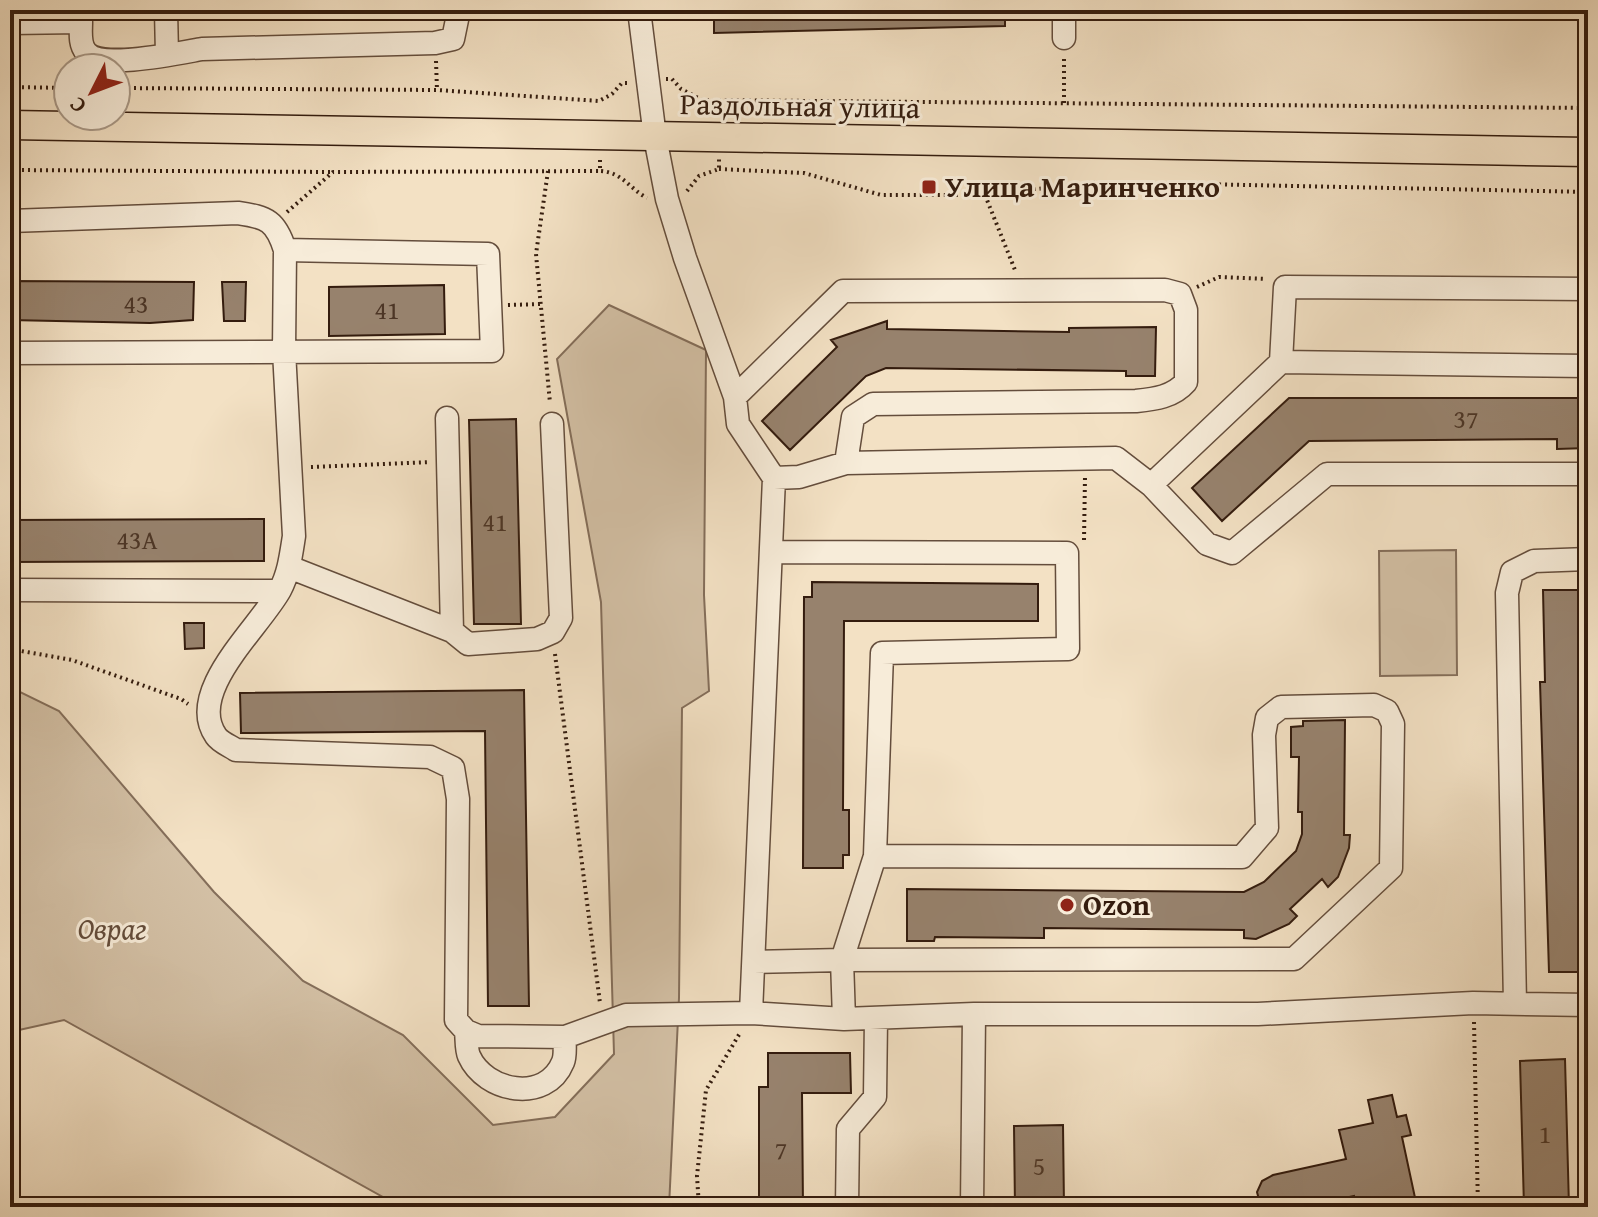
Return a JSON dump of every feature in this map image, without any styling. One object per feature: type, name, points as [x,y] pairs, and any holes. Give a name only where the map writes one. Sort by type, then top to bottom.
[{"type":"main road","name":"Раздольная улица","points":[[10,125],[1588,152]]},
{"type":"street","points":[[166,10],[167,55]]},
{"type":"street","points":[[10,23],[84,16],[81,43],[87,54],[99,61],[202,49],[435,43],[453,39],[459,10]]},
{"type":"street","points":[[639,10],[655,137],[656,199],[685,258],[735,397],[738,424],[774,478],[751,1013]]},
{"type":"street","points":[[1064,10],[1064,38]]},
{"type":"street","points":[[10,221],[238,213],[259,216],[273,224],[280,235],[285,250],[284,351],[294,536],[289,567],[279,591],[214,684],[207,716],[217,738],[236,750],[430,757],[453,768],[458,799],[456,1020],[466,1031],[478,1036],[565,1037],[626,1015],[751,1013],[844,1019],[974,1014],[1258,1014],[1473,1003],[1588,1005]]},
{"type":"street","points":[[10,353],[492,351],[488,254],[285,250]]},
{"type":"street","points":[[1151,485],[1281,362],[1285,287],[1588,289]]},
{"type":"street","points":[[735,397],[843,291],[1165,290],[1180,294],[1186,310],[1186,382],[1178,392],[1157,399],[1136,401],[873,404],[853,417],[846,463]]},
{"type":"street","points":[[1281,362],[1588,366]]},
{"type":"street","points":[[447,418],[452,631]]},
{"type":"street","points":[[289,567],[452,631],[468,644],[537,639],[553,632],[561,618],[552,424]]},
{"type":"street","points":[[774,478],[799,477],[846,463],[1116,458],[1151,485],[1207,544],[1232,553],[1327,474],[1588,474]]},
{"type":"street","points":[[772,552],[1067,553],[1068,649],[882,653],[875,856],[842,960],[844,1019]]},
{"type":"street","points":[[1515,1003],[1507,593],[1512,572],[1534,561],[1588,559]]},
{"type":"street","points":[[10,590],[279,591]]},
{"type":"street","points":[[754,962],[1294,959],[1391,868],[1393,724],[1387,711],[1374,705],[1281,707],[1267,718],[1264,735],[1267,828],[1242,857],[875,856]]},
{"type":"street","points":[[972,1207],[974,1014]]},
{"type":"street","points":[[847,1207],[848,1129],[875,1097],[876,1018]]},
{"type":"street","points":[[466,1031],[468,1054],[481,1074],[496,1086],[525,1089],[541,1086],[557,1072],[564,1059],[565,1037]]},
{"type":"path","points":[[1064,38],[1064,103]]},
{"type":"path","points":[[435,43],[437,90]]},
{"type":"path","points":[[10,87],[52,88]]},
{"type":"path","points":[[132,88],[437,90],[599,101]]},
{"type":"path","points":[[719,169],[717,100],[1588,108]]},
{"type":"path","points":[[656,199],[681,199],[699,176],[719,169],[804,173],[881,195],[985,195],[1099,182],[1588,192]]},
{"type":"path","points":[[10,170],[600,171]]},
{"type":"path","points":[[548,171],[536,254],[552,424]]},
{"type":"path","points":[[273,224],[333,172]]},
{"type":"path","points":[[985,195],[1024,290]]},
{"type":"path","points":[[1180,294],[1219,277],[1263,278],[1285,287]]},
{"type":"path","points":[[490,306],[541,304]]},
{"type":"path","points":[[1067,553],[1084,543],[1085,459]]},
{"type":"path","points":[[290,467],[448,461]]},
{"type":"path","points":[[553,632],[602,1023]]},
{"type":"path","points":[[10,649],[72,660],[181,699],[207,716]]},
{"type":"path","points":[[1473,1003],[1478,1207]]},
{"type":"path","points":[[699,1207],[697,1176],[706,1090],[751,1013]]},
{"type":"green space","name":"Овраг","points":[[609,305],[706,350],[704,595],[709,691],[682,708],[679,998],[669,1207],[401,1207],[64,1020],[10,1032],[10,687],[59,711],[214,892],[303,981],[403,1035],[493,1125],[555,1117],[614,1054],[601,602],[557,359]]},
{"type":"green space","points":[[1456,550],[1457,675],[1380,676],[1379,551]]},
{"type":"building","points":[[714,10],[1005,10],[1005,26],[714,33]]},
{"type":"building","points":[[10,281],[194,282],[193,320],[150,323],[10,320]]},
{"type":"building","points":[[222,282],[246,282],[245,321],[224,321]]},
{"type":"building","points":[[444,285],[445,334],[329,336],[329,287]]},
{"type":"building","points":[[887,321],[887,329],[1069,332],[1069,328],[1156,327],[1155,376],[1126,376],[1126,371],[886,368],[866,376],[790,450],[762,421],[837,347],[831,340]]},
{"type":"building","points":[[1289,398],[1588,398],[1588,448],[1557,449],[1557,439],[1309,441],[1222,521],[1192,488]]},
{"type":"building","points":[[516,419],[521,624],[474,624],[469,420]]},
{"type":"building","points":[[264,519],[264,561],[10,562],[10,520]]},
{"type":"building","points":[[812,582],[1038,584],[1038,621],[844,621],[843,810],[849,810],[849,855],[843,855],[843,868],[803,868],[804,597],[812,597]]},
{"type":"building","points":[[1543,590],[1588,590],[1588,634],[1584,634],[1585,673],[1588,672],[1588,972],[1549,972],[1540,682],[1545,682]]},
{"type":"building","points":[[184,623],[204,623],[204,648],[185,649]]},
{"type":"building","points":[[524,690],[529,1006],[488,1006],[485,731],[241,733],[240,693]]},
{"type":"building","points":[[1345,720],[1344,835],[1350,835],[1349,848],[1338,877],[1328,887],[1322,879],[1290,909],[1297,916],[1289,924],[1256,939],[1244,938],[1244,930],[1044,928],[1044,938],[935,937],[934,941],[907,941],[907,889],[1244,892],[1264,882],[1296,851],[1302,834],[1302,812],[1298,812],[1299,757],[1291,757],[1291,727],[1303,726],[1303,721]]},
{"type":"building","points":[[768,1053],[850,1053],[851,1093],[802,1093],[803,1207],[759,1207],[759,1087],[768,1087]]},
{"type":"building","points":[[1565,1059],[1569,1207],[1524,1207],[1520,1061]]},
{"type":"building","points":[[1392,1095],[1397,1117],[1406,1115],[1411,1135],[1402,1137],[1417,1207],[1356,1207],[1354,1196],[1303,1207],[1261,1207],[1257,1192],[1262,1181],[1273,1175],[1346,1159],[1339,1130],[1373,1123],[1368,1100]]},
{"type":"building","points":[[1063,1125],[1064,1207],[1015,1207],[1014,1126]]},
{"type":"place","name":"Улица Маринченко","points":[[929,187]]},
{"type":"place","name":"Ozon","points":[[1067,905]]}]
